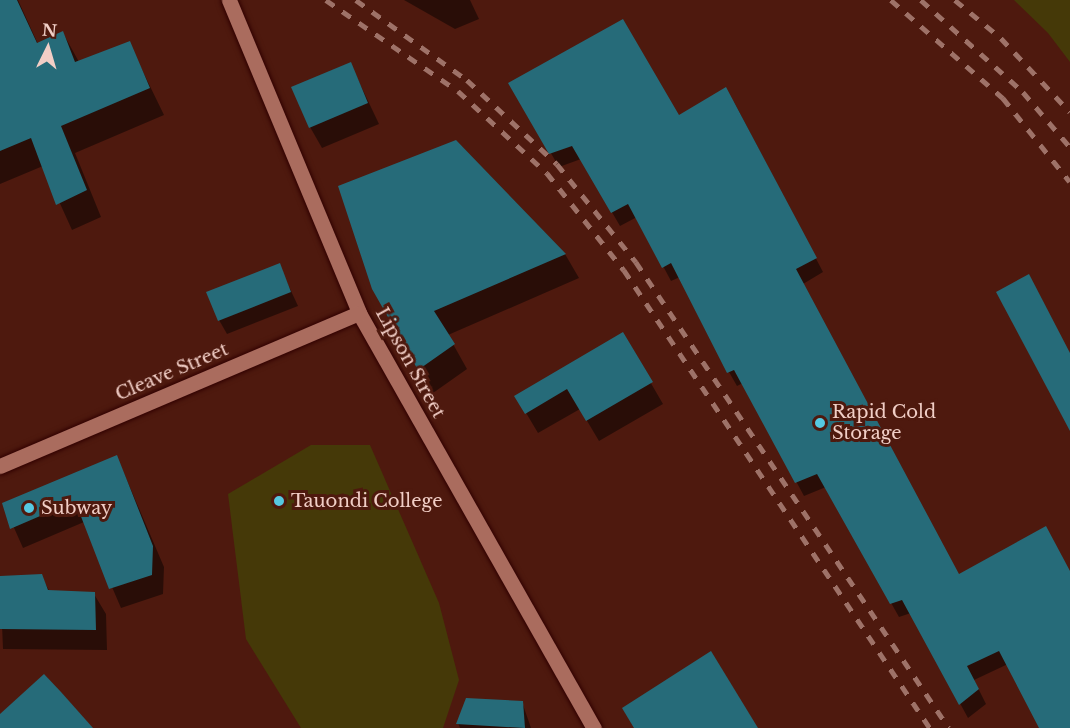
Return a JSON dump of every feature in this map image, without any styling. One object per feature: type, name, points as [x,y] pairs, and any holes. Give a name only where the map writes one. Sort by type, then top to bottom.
[{"type":"street","name":"Lipson Street","points":[[229,0],[359,313],[594,728]]},
{"type":"street","name":"Cleave Street","points":[[0,466],[359,313]]},
{"type":"shaded area","points":[[1014,0],[1070,0],[1070,62],[1048,33]]},
{"type":"shaded area","points":[[311,445],[370,445],[439,603],[459,680],[443,728],[301,728],[246,639],[228,494]]},
{"type":"building","points":[[0,0],[17,0],[37,43],[63,31],[75,62],[130,41],[150,88],[61,126],[87,190],[56,205],[31,138],[0,151]]},
{"type":"building","name":"Rapid Cold Storage","points":[[623,19],[679,115],[726,87],[817,258],[796,269],[959,574],[1046,526],[1070,571],[1070,728],[1039,728],[999,651],[967,666],[979,689],[959,705],[902,600],[890,604],[817,474],[795,483],[734,370],[727,373],[671,263],[662,268],[628,204],[611,213],[572,146],[549,154],[508,83]]},
{"type":"building","points":[[351,62],[368,103],[309,128],[291,87]]},
{"type":"building","points":[[456,140],[566,254],[434,311],[455,344],[418,370],[372,289],[338,186]]},
{"type":"building","points":[[280,263],[291,292],[218,321],[206,292]]},
{"type":"building","points":[[1029,274],[1070,353],[1070,431],[996,292]]},
{"type":"building","points":[[623,332],[653,382],[586,421],[567,389],[525,414],[514,396]]},
{"type":"building","points":[[117,455],[153,546],[152,575],[109,589],[75,501],[10,529],[2,503]]},
{"type":"building","points":[[42,574],[48,590],[95,592],[96,630],[0,629],[0,576]]},
{"type":"building","points":[[711,651],[758,728],[634,728],[622,708]]},
{"type":"building","points":[[44,674],[93,728],[0,728],[0,714]]},
{"type":"building","points":[[466,698],[523,701],[525,728],[456,724]]},
{"type":"railway","points":[[326,0],[458,91],[547,173],[624,270],[930,728]]},
{"type":"railway","points":[[356,0],[467,80],[557,164],[636,262],[949,728]]},
{"type":"railway","points":[[891,0],[1003,98],[1070,182]]},
{"type":"railway","points":[[921,0],[1023,92],[1070,147]]},
{"type":"railway","points":[[955,0],[1001,38],[1070,112]]},
{"type":"place","name":"Rapid Cold Storage","points":[[820,423]]},
{"type":"place","name":"Tauondi College","points":[[279,501]]},
{"type":"place","name":"Subway","points":[[29,508]]}]
